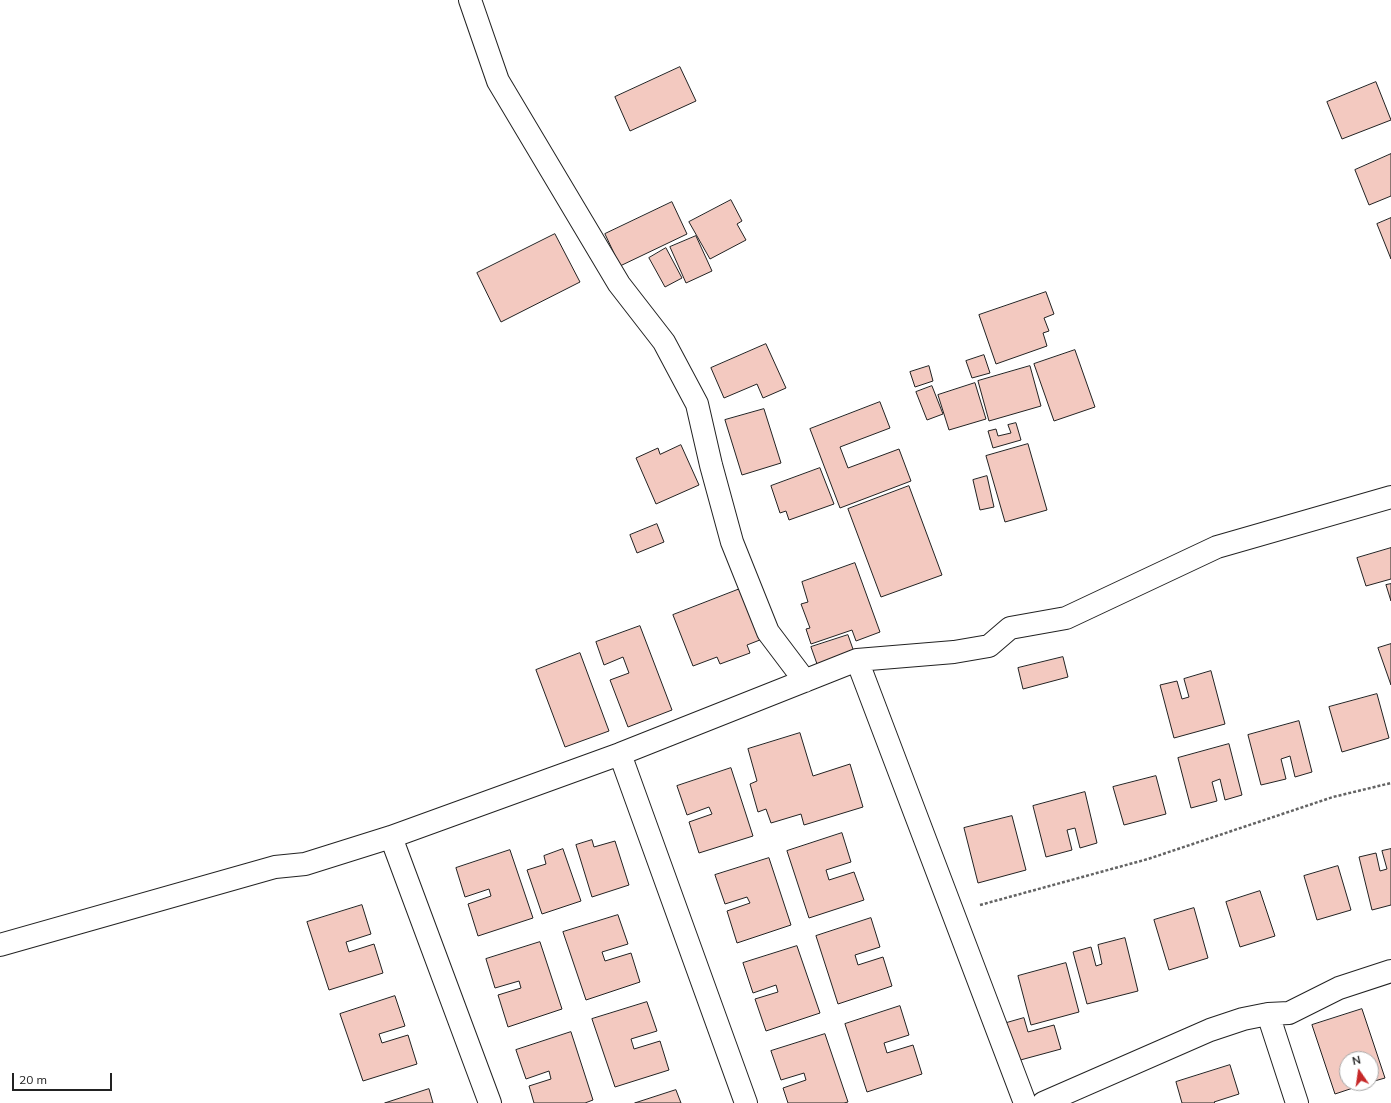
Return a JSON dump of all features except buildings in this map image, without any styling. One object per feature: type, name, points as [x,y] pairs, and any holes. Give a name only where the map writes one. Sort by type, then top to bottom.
[{"type":"street","points":[[470,0],[498,81],[619,284],[664,342],[697,404],[711,465],[732,542],[768,632],[805,681]]},
{"type":"street","points":[[0,945],[275,867],[305,864],[391,837],[620,754],[857,660],[954,652],[989,646],[1010,628],[1066,618],[1217,548],[1391,497]]},
{"type":"street","points":[[857,660],[1025,1103]]},
{"type":"street","points":[[620,754],[746,1103]]},
{"type":"street","points":[[391,837],[490,1103]]},
{"type":"street","points":[[1042,1103],[1210,1030],[1243,1019],[1268,1014],[1289,1013],[1339,988],[1391,971]]},
{"type":"street","points":[[1268,1014],[1297,1103]]},
{"type":"path","points":[[953,913],[1148,859],[1333,797],[1391,783]]}]
